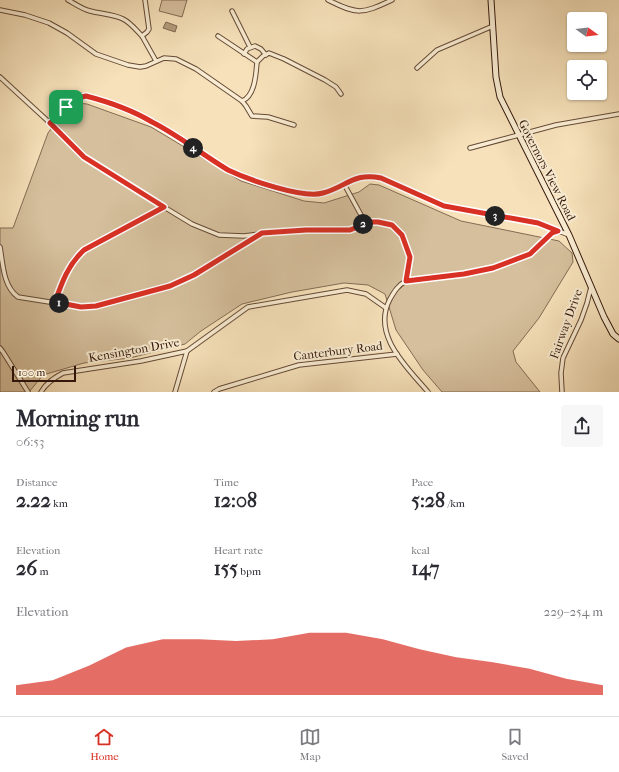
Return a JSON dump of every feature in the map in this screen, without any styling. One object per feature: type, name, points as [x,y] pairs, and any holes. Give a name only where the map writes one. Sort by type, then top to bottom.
[{"type":"street","points":[[68,0],[90,11],[115,16],[124,20],[142,36],[156,61]]},
{"type":"street","points":[[142,36],[148,29],[145,0]]},
{"type":"street","points":[[328,0],[349,10],[360,11],[369,10],[392,0]]},
{"type":"street","name":"Governors View Road","points":[[491,0],[500,97],[569,235],[604,317],[613,334],[619,339]]},
{"type":"street","points":[[0,10],[25,15],[49,23],[67,33],[96,54],[112,60],[140,67],[164,58],[170,58],[182,62],[196,69],[242,101],[252,116],[268,117],[294,125]]},
{"type":"street","points":[[232,11],[250,47]]},
{"type":"street","points":[[417,68],[437,50],[493,26]]},
{"type":"street","points":[[218,36],[257,62]]},
{"type":"street","points":[[244,54],[250,47],[255,46],[266,55]]},
{"type":"street","points":[[242,101],[246,100],[252,91],[257,62],[269,53],[325,80],[336,87],[341,94]]},
{"type":"street","points":[[0,77],[84,157],[192,224],[219,235],[244,236],[262,233],[306,230],[350,230],[363,224],[378,222],[392,225],[402,235],[410,257],[406,281]]},
{"type":"street","points":[[50,123],[75,99],[86,96],[101,100],[154,122],[211,160],[240,176],[289,190],[310,194],[321,194],[359,177],[376,177],[444,206],[538,223],[569,235]]},
{"type":"street","points":[[470,148],[556,125],[619,114]]},
{"type":"street","points":[[344,184],[361,215],[363,224]]},
{"type":"street","points":[[55,302],[64,277],[70,266],[84,250],[164,207]]},
{"type":"street","points":[[428,392],[397,354],[388,338],[385,323],[386,308],[395,290],[400,284],[406,281],[464,274],[493,268],[530,254],[552,233],[558,231]]},
{"type":"street","points":[[0,247],[6,280],[12,293],[24,299],[55,302],[81,307],[96,306],[170,286],[194,275],[262,233]]},
{"type":"street","name":"Fairway Drive","points":[[562,392],[561,373],[563,358],[581,320],[591,287]]},
{"type":"street","name":"Kensington Drive","points":[[41,392],[43,388],[55,377],[63,373],[140,361],[187,351],[248,307],[347,290],[366,294],[386,308]]},
{"type":"street","points":[[0,348],[4,352],[28,392]]},
{"type":"street","points":[[175,392],[187,351]]},
{"type":"street","name":"Canterbury Road","points":[[214,392],[219,389],[299,365],[397,354]]},
{"type":"shaded area","points":[[162,0],[187,0],[182,17],[159,11]]},
{"type":"shaded area","points":[[166,22],[177,26],[175,32],[163,28]]},
{"type":"shaded area","points":[[77,103],[87,104],[151,127],[241,181],[304,201],[324,203],[359,192],[370,184],[379,185],[461,221],[559,241],[572,253],[573,262],[539,318],[513,351],[516,362],[540,392],[442,392],[423,370],[396,330],[385,294],[368,285],[344,283],[292,292],[242,304],[201,331],[185,344],[130,358],[84,363],[43,375],[29,392],[0,392],[0,228],[13,228],[48,133],[61,117]]},
{"type":"route","points":[[86,96],[101,100],[154,122],[211,160],[240,176],[289,190],[310,194],[321,194],[331,191],[359,177],[370,176],[381,178],[444,206],[538,223],[558,231],[552,233],[530,254],[493,268],[464,274],[406,281],[410,257],[408,250],[402,235],[397,229],[389,224],[370,222],[350,230],[306,230],[262,233],[194,275],[170,286],[96,306],[81,307],[55,302],[64,277],[70,266],[84,250],[164,207],[84,157],[50,123],[66,107],[75,99],[86,96]]}]
